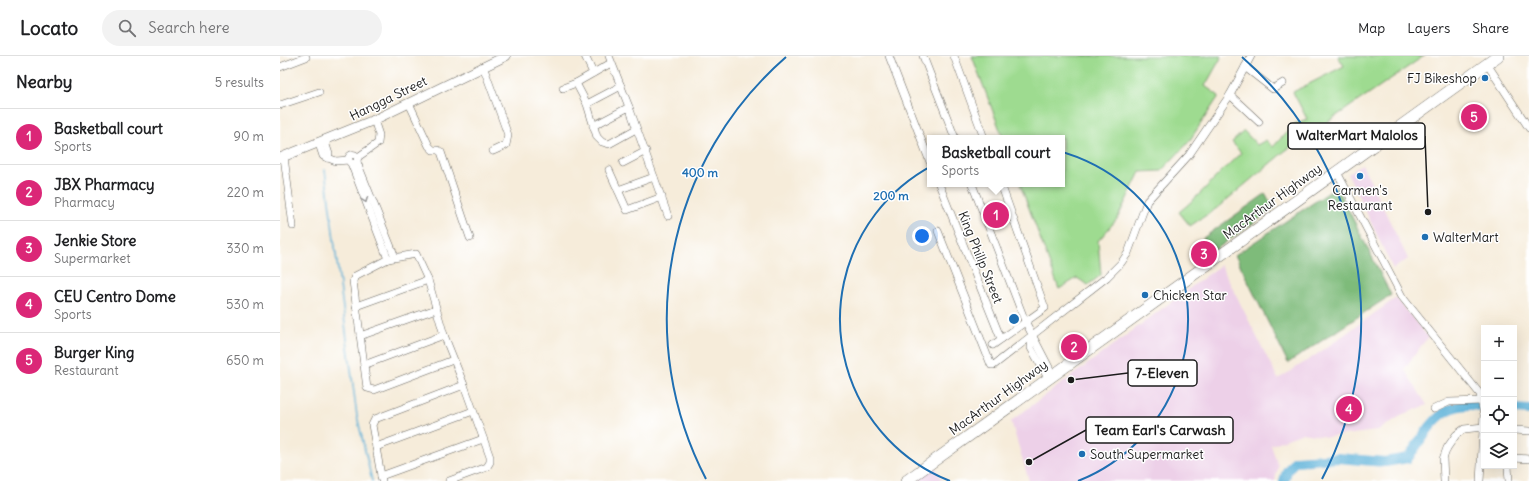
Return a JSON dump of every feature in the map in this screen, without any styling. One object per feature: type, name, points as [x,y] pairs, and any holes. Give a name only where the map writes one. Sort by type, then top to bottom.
[{"type":"highway","name":"MacArthur Highway","points":[[906,481],[1050,376],[1498,56]]},
{"type":"street","name":"Hangga Street","points":[[282,158],[322,143],[374,120],[506,56]]},
{"type":"street","points":[[585,56],[593,73]]},
{"type":"street","points":[[889,56],[927,152]]},
{"type":"street","points":[[923,56],[954,135]]},
{"type":"street","points":[[954,56],[982,135]]},
{"type":"street","points":[[938,231],[991,365],[994,365],[1107,277],[1121,263],[1132,241],[1147,201],[1189,156],[1230,95],[1251,56]]},
{"type":"street","points":[[280,67],[306,57]]},
{"type":"street","points":[[563,88],[576,83],[593,73],[610,59],[636,129],[646,151],[668,216]]},
{"type":"street","points":[[1487,64],[1529,128]]},
{"type":"street","points":[[483,66],[508,135],[506,145],[493,151]]},
{"type":"street","points":[[1245,67],[1273,89],[1283,83]]},
{"type":"street","points":[[576,83],[587,104],[597,137],[606,144],[613,142],[636,129]]},
{"type":"street","points":[[587,104],[621,86]]},
{"type":"street","points":[[280,105],[319,92]]},
{"type":"street","points":[[1230,95],[1259,122]]},
{"type":"street","points":[[409,103],[429,146],[433,150],[438,150],[440,152],[470,238]]},
{"type":"street","points":[[593,126],[629,107]]},
{"type":"street","points":[[322,143],[323,156],[336,161],[354,160],[378,143],[379,135],[374,120]]},
{"type":"street","points":[[623,163],[646,151]]},
{"type":"street","points":[[282,158],[293,226]]},
{"type":"street","points":[[354,160],[395,257]]},
{"type":"street","points":[[354,160],[388,259]]},
{"type":"street","points":[[609,170],[627,210],[662,197]]},
{"type":"street","points":[[1337,172],[1403,298],[1480,394],[1481,398]]},
{"type":"street","points":[[618,190],[654,177]]},
{"type":"street","name":"King Phillp Street","points":[[940,187],[1001,339]]},
{"type":"street","points":[[973,187],[1025,321],[1032,334],[1030,344],[1050,376]]},
{"type":"street","points":[[993,345],[1045,308],[1002,187]]},
{"type":"street","points":[[449,481],[487,467],[490,462],[490,457],[474,411],[444,335],[428,280],[416,254],[388,259],[355,276],[353,281],[367,388],[374,390],[453,360]]},
{"type":"street","points":[[356,306],[428,280]]},
{"type":"street","points":[[360,336],[436,309]]},
{"type":"street","points":[[364,365],[444,335]]},
{"type":"street","points":[[464,385],[375,419],[372,425],[381,478],[483,439]]},
{"type":"street","points":[[1434,409],[1449,402],[1481,401]]},
{"type":"street","points":[[376,448],[474,411]]},
{"type":"street","points":[[1444,481],[1443,459],[1447,448],[1464,429],[1481,427]]},
{"type":"street","points":[[1517,430],[1529,431]]},
{"type":"street","points":[[1517,458],[1529,458]]},
{"type":"street","points":[[1480,481],[1481,468]]},
{"type":"street","points":[[1508,469],[1509,481]]},
{"type":"shaded area","points":[[1362,164],[1408,259],[1393,269],[1348,174]]},
{"type":"shaded area","points":[[1221,265],[1278,379],[1313,357],[1396,298],[1428,337],[1404,369],[1427,405],[1404,414],[1377,431],[1327,437],[1303,433],[1271,445],[1278,466],[1275,481],[1029,481],[1011,421]]},
{"type":"shaded area","points":[[935,466],[942,481],[920,481],[919,479]]},
{"type":"green space","points":[[972,56],[1222,56],[1205,86],[1219,96],[1188,143],[1161,171],[1140,172],[1117,219],[1098,241],[1101,275],[1088,285],[1077,278],[1059,289],[1021,187],[1065,187],[1065,135],[1002,135]]},
{"type":"green space","points":[[1338,56],[1424,56],[1285,151],[1217,208],[1190,226],[1179,212],[1241,153],[1232,142],[1244,131],[1257,145],[1266,140],[1273,147],[1294,124],[1307,119],[1293,92],[1344,66]]},
{"type":"green space","points":[[1337,187],[1391,295],[1288,363],[1235,255]]},
{"type":"green space","points":[[1265,194],[1275,208],[1212,252],[1203,238]]},
{"type":"green space","points":[[1003,206],[1007,216],[989,224],[985,214]]},
{"type":"waterway","points":[[325,170],[357,416],[372,481]]},
{"type":"waterway","points":[[1284,481],[1287,471],[1295,461],[1338,458],[1385,462],[1408,458],[1430,426],[1447,411],[1458,406],[1470,405],[1481,407]]},
{"type":"waterway","points":[[1517,409],[1529,410]]},
{"type":"place","name":"FJ Bikeshop","points":[[1485,78]]},
{"type":"place","name":"Burger King","points":[[1474,117]]},
{"type":"place","name":"Carmen's Restaurant","points":[[1360,176]]},
{"type":"place","name":"WalterMart Malolos","points":[[1428,212]]},
{"type":"place","name":"Basketball court","points":[[996,215]]},
{"type":"place","name":"WalterMart","points":[[1425,237]]},
{"type":"place","name":"Jenkie Store","points":[[1204,254]]},
{"type":"place","name":"Chicken Star","points":[[1145,295]]},
{"type":"place","name":"JBX Pharmacy","points":[[1074,347]]},
{"type":"place","name":"7-Eleven","points":[[1071,380]]},
{"type":"place","name":"CEU Centro Dome","points":[[1349,409]]},
{"type":"place","name":"South Supermarket","points":[[1082,454]]},
{"type":"place","name":"Team Earl's Carwash","points":[[1029,462]]}]
